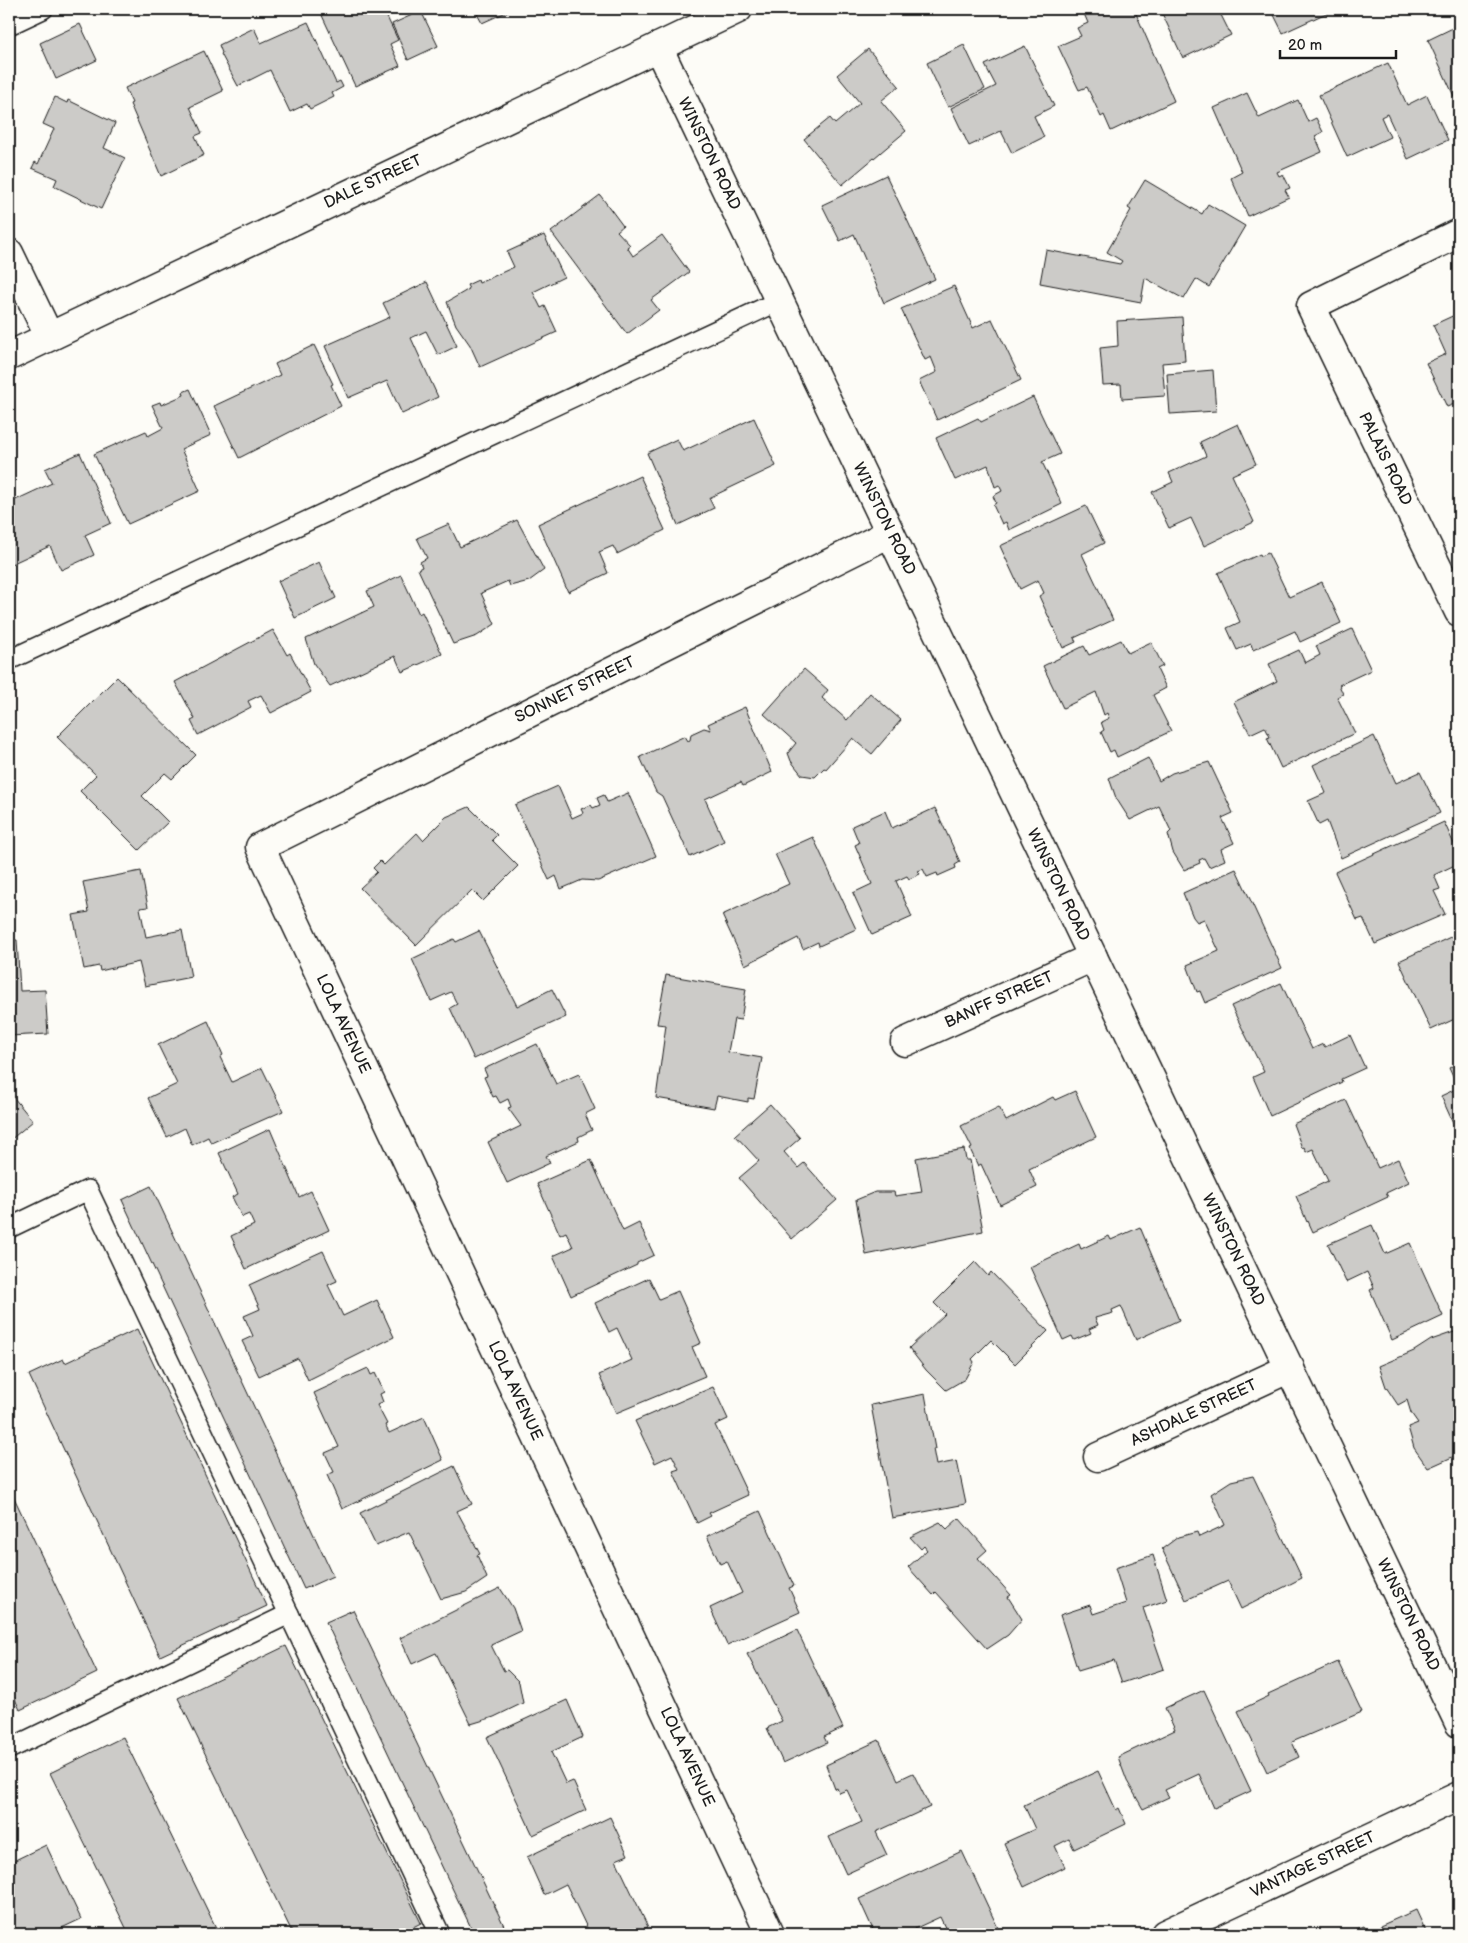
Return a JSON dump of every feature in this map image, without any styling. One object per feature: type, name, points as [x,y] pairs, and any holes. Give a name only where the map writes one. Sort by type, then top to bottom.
[{"type":"street","name":"DALE STREET","points":[[9,356],[738,9]]},
{"type":"street","name":"WINSTON ROAD","points":[[658,47],[1459,1722]]},
{"type":"street","name":"PALAIS ROAD","points":[[1459,233],[1311,306],[1459,612]]},
{"type":"street","points":[[9,254],[49,336]]},
{"type":"street","name":"SONNET STREET","points":[[260,847],[890,533]]},
{"type":"street","name":"LOLA AVENUE","points":[[260,847],[770,1934]]},
{"type":"street","name":"BANFF STREET","points":[[904,1042],[1093,957]]},
{"type":"street","name":"ASHDALE STREET","points":[[1098,1457],[1290,1368]]},
{"type":"street","name":"VANTAGE STREET","points":[[1181,1931],[1459,1796]]},
{"type":"lane","points":[[9,25],[44,9]]},
{"type":"lane","points":[[9,660],[779,300]]},
{"type":"lane","points":[[9,1228],[88,1190],[440,1934]]},
{"type":"lane","points":[[9,1749],[289,1614]]},
{"type":"building","points":[[319,9],[404,9],[387,17],[398,40],[390,44],[400,66],[355,86]]},
{"type":"building","points":[[486,9],[513,9],[482,23],[477,14]]},
{"type":"building","points":[[1082,9],[1134,9],[1174,101],[1111,131],[1104,115],[1101,117],[1087,87],[1079,90],[1058,46],[1081,36],[1077,28],[1088,23]]},
{"type":"building","points":[[1160,9],[1218,9],[1231,35],[1183,58]]},
{"type":"building","points":[[1271,9],[1335,9],[1283,33]]},
{"type":"building","points":[[421,11],[438,46],[408,60],[392,24]]},
{"type":"building","points":[[308,22],[336,83],[340,81],[343,87],[332,93],[334,97],[310,109],[307,104],[290,112],[270,70],[238,86],[221,54],[219,45],[254,28],[261,43]]},
{"type":"building","points":[[80,24],[97,60],[56,79],[40,43]]},
{"type":"building","points":[[1459,25],[1459,107],[1428,40]]},
{"type":"building","points":[[964,45],[985,89],[948,107],[927,63]]},
{"type":"building","points":[[1025,46],[1054,106],[1034,116],[1044,137],[1012,153],[1001,131],[969,146],[951,108],[996,86],[985,65]]},
{"type":"building","points":[[868,49],[899,86],[881,101],[906,131],[842,185],[804,139],[830,118],[835,124],[860,103],[837,75]]},
{"type":"building","points":[[204,51],[223,91],[190,107],[202,133],[195,136],[204,155],[161,176],[125,88]]},
{"type":"building","points":[[1388,63],[1407,105],[1427,95],[1448,140],[1408,159],[1387,114],[1381,117],[1390,137],[1347,157],[1319,95]]},
{"type":"building","points":[[1247,93],[1259,118],[1298,100],[1308,122],[1316,118],[1323,132],[1315,136],[1322,152],[1277,172],[1279,176],[1283,174],[1290,188],[1285,190],[1289,197],[1248,216],[1231,178],[1242,172],[1214,108]]},
{"type":"building","points":[[55,97],[67,103],[68,100],[115,123],[104,148],[125,158],[101,209],[54,186],[57,179],[32,168],[35,162],[38,164],[54,129],[43,124]]},
{"type":"building","points":[[886,175],[935,279],[884,303],[854,234],[840,241],[822,205]]},
{"type":"building","points":[[1145,180],[1202,214],[1208,204],[1245,226],[1209,287],[1196,279],[1184,299],[1145,278],[1141,302],[1040,283],[1046,250],[1120,264],[1122,261],[1107,252],[1131,210],[1128,208]]},
{"type":"building","points":[[600,195],[623,226],[617,231],[630,245],[627,247],[633,256],[662,235],[689,272],[651,300],[659,310],[627,334],[551,232]]},
{"type":"building","points":[[544,235],[564,277],[533,292],[541,308],[545,306],[557,332],[480,367],[470,345],[456,325],[447,302],[469,289],[467,285],[478,280],[479,283],[514,267],[507,252]]},
{"type":"building","points":[[427,282],[457,346],[438,355],[426,331],[411,338],[438,397],[402,414],[387,381],[348,398],[325,346],[390,317],[383,303]]},
{"type":"building","points":[[954,286],[973,328],[992,319],[1021,380],[937,420],[919,381],[937,372],[931,357],[925,360],[901,309]]},
{"type":"building","points":[[1459,313],[1459,402],[1447,407],[1426,363],[1446,354],[1433,325]]},
{"type":"building","points":[[1182,317],[1185,361],[1162,363],[1165,396],[1122,399],[1121,384],[1103,385],[1100,348],[1118,346],[1117,321]]},
{"type":"building","points":[[314,345],[333,384],[331,385],[341,406],[239,458],[214,406],[280,375],[275,364]]},
{"type":"building","points":[[1213,370],[1216,411],[1170,414],[1167,374]]},
{"type":"building","points":[[190,389],[211,435],[181,449],[200,491],[128,524],[94,454],[146,431],[148,436],[163,428],[152,405],[160,402],[161,405],[184,395],[183,392]]},
{"type":"building","points":[[1033,397],[1060,454],[1042,462],[1062,504],[1009,530],[1006,522],[1002,524],[993,505],[996,503],[993,496],[1002,491],[999,485],[995,487],[988,465],[955,480],[936,438],[978,418],[981,422]]},
{"type":"building","points":[[754,418],[776,466],[709,498],[714,508],[678,525],[647,453],[677,439],[683,451]]},
{"type":"building","points":[[1238,424],[1256,464],[1232,475],[1254,522],[1204,546],[1191,518],[1169,528],[1152,492],[1173,482],[1169,473],[1206,456],[1200,442]]},
{"type":"building","points":[[80,453],[111,523],[85,535],[94,555],[61,570],[50,546],[9,565],[9,503],[52,483],[45,469]]},
{"type":"building","points":[[640,476],[665,530],[617,554],[613,546],[599,552],[608,573],[568,592],[538,524]]},
{"type":"building","points":[[1086,506],[1104,543],[1082,554],[1113,620],[1074,638],[1076,642],[1063,648],[1039,596],[1044,593],[1038,580],[1020,589],[1000,546]]},
{"type":"building","points":[[517,520],[544,570],[529,581],[510,586],[508,581],[481,593],[495,624],[477,636],[453,644],[418,569],[422,567],[420,562],[427,558],[417,538],[449,524],[460,547]]},
{"type":"building","points":[[1268,553],[1289,597],[1322,582],[1341,623],[1300,642],[1295,631],[1253,650],[1251,644],[1237,650],[1227,628],[1240,622],[1218,573],[1260,554],[1261,556]]},
{"type":"building","points":[[319,562],[336,598],[295,618],[278,581]]},
{"type":"building","points":[[401,575],[419,614],[422,612],[442,654],[402,672],[395,656],[330,686],[314,664],[306,639],[374,607],[367,591]]},
{"type":"building","points":[[1352,629],[1371,670],[1339,685],[1343,694],[1337,697],[1355,733],[1281,768],[1267,738],[1270,737],[1265,727],[1250,734],[1234,702],[1277,681],[1269,664],[1299,650],[1305,663],[1320,655],[1316,646]]},
{"type":"building","points":[[273,630],[287,655],[290,653],[311,692],[271,713],[261,695],[248,701],[251,707],[198,735],[191,721],[195,719],[175,682]]},
{"type":"building","points":[[1121,640],[1128,653],[1151,642],[1163,666],[1157,669],[1166,688],[1153,695],[1171,731],[1117,757],[1114,750],[1110,752],[1101,732],[1104,730],[1101,722],[1109,718],[1107,713],[1104,715],[1096,692],[1063,708],[1043,666],[1084,646],[1089,655]]},
{"type":"building","points":[[804,669],[828,690],[822,698],[847,720],[870,693],[901,720],[872,754],[853,738],[826,769],[824,768],[815,777],[802,775],[791,761],[788,753],[796,743],[764,714]]},
{"type":"building","points":[[117,677],[196,755],[172,779],[165,773],[142,796],[168,822],[139,850],[80,791],[96,775],[57,737]]},
{"type":"building","points":[[745,707],[772,772],[743,786],[741,782],[705,799],[724,841],[690,857],[662,796],[656,792],[640,757],[685,736],[688,741],[691,734],[704,728],[711,730],[708,724]]},
{"type":"building","points":[[1374,736],[1396,783],[1420,772],[1440,813],[1341,858],[1327,821],[1319,825],[1308,801],[1326,793],[1313,765]]},
{"type":"building","points":[[1148,758],[1159,781],[1172,773],[1209,762],[1233,813],[1222,818],[1234,843],[1221,849],[1225,860],[1209,867],[1204,858],[1199,860],[1200,863],[1184,870],[1173,852],[1168,834],[1171,831],[1159,806],[1130,820],[1116,798],[1109,778]]},
{"type":"building","points":[[558,786],[572,818],[583,813],[581,809],[591,805],[593,808],[600,805],[597,798],[604,795],[607,802],[628,793],[656,856],[598,881],[582,880],[561,889],[556,876],[549,880],[515,805]]},
{"type":"building","points":[[469,807],[497,835],[492,840],[518,866],[483,901],[472,890],[416,945],[360,888],[377,872],[373,868],[380,861],[384,865],[417,833],[423,840],[446,817]]},
{"type":"building","points":[[935,808],[960,862],[955,865],[956,868],[938,876],[937,873],[927,877],[923,869],[918,871],[920,874],[909,879],[907,876],[896,881],[912,917],[872,935],[853,893],[872,884],[855,845],[859,843],[852,826],[885,811],[892,828]]},
{"type":"building","points":[[1444,822],[1459,855],[1459,863],[1434,875],[1440,889],[1434,891],[1445,914],[1375,944],[1363,918],[1357,920],[1335,872]]},
{"type":"building","points":[[813,837],[856,929],[819,946],[818,942],[803,949],[798,938],[745,965],[722,915],[789,884],[775,854]]},
{"type":"building","points":[[1236,869],[1282,968],[1205,1003],[1200,991],[1197,992],[1187,965],[1219,951],[1204,919],[1197,922],[1193,917],[1183,893]]},
{"type":"building","points":[[141,871],[148,907],[140,908],[146,937],[182,930],[191,977],[145,986],[139,962],[100,971],[99,966],[84,969],[73,915],[89,912],[83,882]]},
{"type":"building","points":[[479,931],[517,1006],[552,989],[566,1017],[474,1059],[450,1008],[457,1004],[451,992],[431,1001],[412,959],[454,939],[456,942]]},
{"type":"building","points":[[1459,933],[1459,1017],[1431,1030],[1399,961]]},
{"type":"building","points":[[9,940],[17,940],[20,991],[45,990],[48,1034],[9,1036]]},
{"type":"building","points":[[666,975],[746,989],[741,1020],[734,1019],[728,1052],[762,1058],[754,1099],[748,1098],[748,1102],[717,1096],[714,1108],[656,1098],[666,1025],[657,1024]]},
{"type":"building","points":[[1281,983],[1312,1049],[1323,1044],[1325,1047],[1350,1035],[1365,1068],[1341,1079],[1342,1082],[1270,1116],[1253,1077],[1264,1072],[1231,1006]]},
{"type":"building","points":[[208,1021],[223,1055],[220,1057],[232,1082],[262,1068],[283,1111],[211,1143],[208,1137],[192,1145],[185,1128],[167,1137],[148,1098],[177,1084],[158,1045]]},
{"type":"building","points":[[537,1044],[556,1084],[579,1074],[595,1109],[585,1114],[592,1130],[578,1137],[579,1141],[546,1156],[550,1163],[507,1183],[488,1142],[521,1126],[508,1108],[511,1107],[508,1099],[500,1103],[496,1096],[493,1097],[484,1077],[487,1076],[484,1069]]},
{"type":"building","points":[[1459,1063],[1459,1136],[1441,1096],[1458,1088],[1449,1068]]},
{"type":"building","points":[[1075,1091],[1096,1137],[1029,1169],[1037,1187],[1000,1205],[981,1164],[978,1166],[970,1149],[972,1148],[961,1126],[999,1107],[1006,1121],[1053,1097],[1055,1100]]},
{"type":"building","points":[[9,1092],[33,1121],[9,1141]]},
{"type":"building","points":[[1346,1100],[1378,1168],[1398,1159],[1409,1182],[1386,1193],[1388,1197],[1313,1232],[1296,1196],[1328,1181],[1313,1149],[1306,1152],[1304,1147],[1302,1148],[1293,1124]]},
{"type":"building","points":[[770,1104],[800,1138],[784,1152],[798,1168],[804,1163],[837,1200],[792,1239],[739,1178],[759,1161],[735,1135]]},
{"type":"building","points":[[270,1129],[299,1197],[311,1191],[329,1230],[246,1269],[231,1236],[254,1225],[249,1214],[242,1217],[232,1197],[238,1194],[219,1153]]},
{"type":"building","points":[[964,1149],[966,1160],[970,1160],[983,1231],[866,1255],[856,1200],[875,1192],[894,1192],[895,1196],[922,1192],[916,1158]]},
{"type":"building","points":[[591,1160],[623,1231],[639,1223],[654,1255],[571,1296],[553,1256],[573,1247],[566,1232],[560,1235],[537,1184]]},
{"type":"building","points":[[151,1186],[333,1576],[304,1589],[122,1200]]},
{"type":"building","points":[[1372,1225],[1385,1254],[1410,1243],[1443,1316],[1392,1340],[1370,1290],[1374,1288],[1367,1272],[1346,1282],[1328,1244]]},
{"type":"building","points":[[1140,1227],[1179,1320],[1136,1340],[1121,1306],[1112,1310],[1113,1313],[1095,1318],[1098,1325],[1089,1329],[1091,1333],[1074,1340],[1072,1336],[1063,1340],[1030,1267],[1079,1244],[1081,1249],[1109,1236],[1111,1240]]},
{"type":"building","points":[[323,1251],[337,1281],[328,1285],[343,1316],[377,1300],[394,1337],[308,1380],[298,1358],[259,1376],[242,1341],[253,1336],[244,1316],[260,1309],[249,1285]]},
{"type":"building","points":[[975,1262],[988,1276],[991,1272],[1048,1331],[1015,1364],[991,1340],[972,1359],[974,1362],[965,1379],[946,1390],[926,1370],[909,1348],[945,1314],[934,1303]]},
{"type":"building","points":[[649,1278],[659,1299],[678,1291],[701,1343],[692,1347],[705,1376],[616,1413],[599,1375],[632,1360],[617,1328],[609,1332],[595,1303]]},
{"type":"building","points":[[137,1329],[267,1606],[160,1656],[29,1375],[63,1359],[65,1363]]},
{"type":"building","points":[[1457,1331],[1459,1337],[1459,1454],[1428,1468],[1414,1448],[1408,1427],[1418,1423],[1411,1413],[1407,1400],[1398,1405],[1386,1387],[1379,1366],[1414,1351],[1431,1340]]},
{"type":"building","points":[[368,1368],[371,1375],[375,1373],[384,1392],[380,1394],[383,1402],[377,1405],[387,1424],[385,1425],[389,1433],[424,1417],[443,1460],[342,1509],[327,1475],[334,1472],[325,1453],[339,1447],[314,1393]]},
{"type":"building","points":[[713,1387],[728,1419],[715,1425],[748,1495],[709,1513],[711,1516],[697,1523],[673,1471],[679,1469],[672,1455],[655,1463],[635,1421]]},
{"type":"building","points":[[925,1394],[936,1465],[957,1461],[966,1504],[892,1518],[871,1405]]},
{"type":"building","points":[[454,1466],[472,1504],[457,1511],[480,1554],[477,1555],[487,1578],[466,1592],[441,1599],[409,1532],[376,1546],[360,1513]]},
{"type":"building","points":[[1253,1476],[1302,1578],[1241,1609],[1228,1581],[1186,1600],[1162,1549],[1178,1537],[1197,1532],[1199,1537],[1225,1525],[1211,1494],[1231,1481]]},
{"type":"building","points":[[9,1487],[97,1673],[20,1710],[9,1686]]},
{"type":"building","points":[[760,1511],[794,1586],[789,1588],[800,1612],[727,1645],[710,1608],[742,1593],[727,1561],[720,1564],[707,1536]]},
{"type":"building","points":[[959,1518],[987,1550],[978,1558],[1011,1595],[1008,1597],[1022,1619],[1008,1635],[987,1649],[936,1592],[933,1595],[908,1567],[927,1550],[924,1546],[921,1549],[910,1537],[940,1522],[947,1529]]},
{"type":"building","points":[[1153,1555],[1167,1600],[1143,1608],[1164,1669],[1122,1683],[1114,1660],[1078,1671],[1060,1615],[1090,1605],[1093,1614],[1126,1603],[1115,1568]]},
{"type":"building","points":[[500,1588],[513,1608],[521,1631],[491,1645],[504,1671],[507,1670],[519,1682],[523,1703],[494,1717],[471,1724],[436,1653],[412,1664],[400,1638]]},
{"type":"building","points":[[353,1610],[508,1934],[474,1934],[326,1622]]},
{"type":"building","points":[[797,1630],[843,1728],[824,1737],[827,1743],[783,1763],[767,1728],[782,1721],[747,1654]]},
{"type":"building","points":[[286,1646],[421,1923],[399,1934],[293,1934],[178,1698]]},
{"type":"building","points":[[1338,1662],[1362,1712],[1292,1742],[1299,1757],[1267,1772],[1238,1711],[1269,1696],[1268,1694]]},
{"type":"building","points":[[1204,1690],[1251,1791],[1214,1808],[1199,1774],[1165,1790],[1169,1797],[1143,1809],[1127,1781],[1118,1757],[1175,1730],[1165,1708]]},
{"type":"building","points":[[567,1700],[583,1737],[551,1752],[566,1784],[573,1781],[586,1810],[533,1835],[487,1737]]},
{"type":"building","points":[[123,1737],[219,1934],[129,1934],[50,1773]]},
{"type":"building","points":[[879,1740],[898,1780],[913,1773],[930,1807],[876,1832],[887,1855],[846,1874],[829,1837],[862,1822],[847,1790],[839,1793],[837,1788],[835,1789],[826,1765]]},
{"type":"building","points":[[1098,1771],[1116,1810],[1119,1808],[1126,1824],[1074,1849],[1069,1839],[1055,1846],[1065,1867],[1024,1887],[1004,1843],[1035,1829],[1024,1805]]},
{"type":"building","points":[[610,1817],[628,1855],[616,1860],[648,1927],[634,1934],[590,1934],[566,1884],[544,1895],[527,1857]]},
{"type":"building","points":[[46,1845],[81,1919],[49,1934],[9,1934],[9,1863]]},
{"type":"building","points":[[962,1851],[998,1928],[987,1934],[948,1934],[940,1917],[914,1929],[915,1934],[875,1934],[859,1899]]},
{"type":"building","points":[[1416,1910],[1427,1934],[1383,1934],[1380,1926]]},
{"type":"building","points":[[1364,1926],[1368,1934],[1345,1934]]}]
